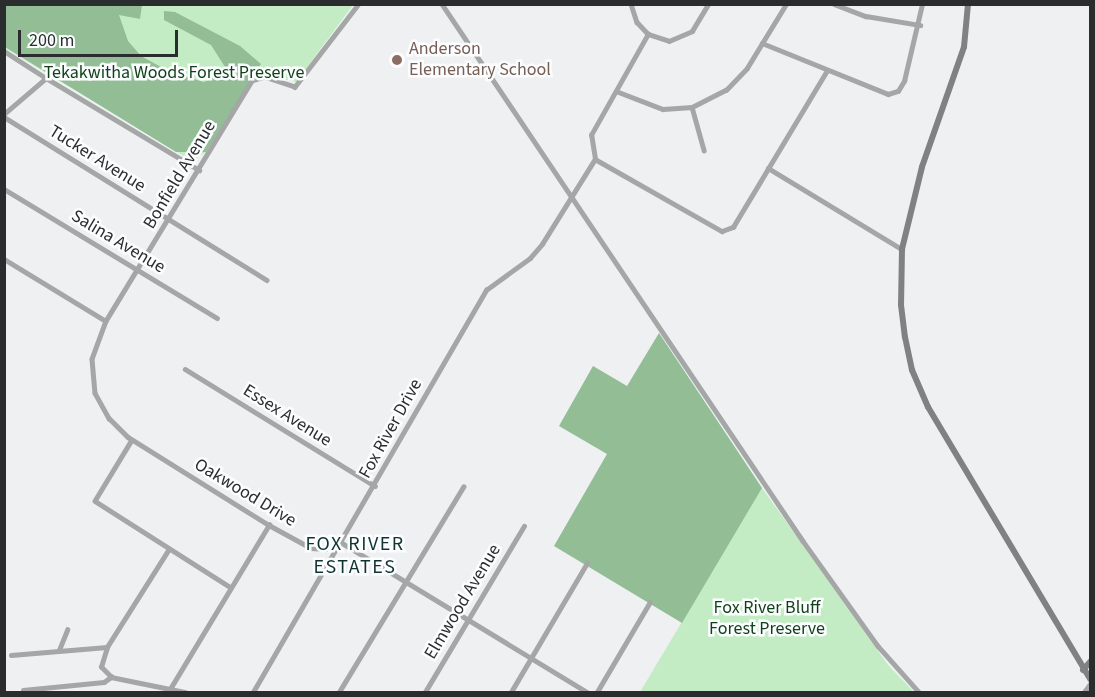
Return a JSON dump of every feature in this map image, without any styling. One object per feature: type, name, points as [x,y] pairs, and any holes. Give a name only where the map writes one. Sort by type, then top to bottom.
[{"type":"main road","points":[[968,4],[961,58],[922,166],[902,249],[903,322],[912,370],[928,408],[1090,679]]},
{"type":"main road","points":[[1083,670],[1090,662]]},
{"type":"street","name":"Bonfield Avenue","points":[[106,321],[252,81],[264,77],[295,87],[359,4]]},
{"type":"street","points":[[442,4],[809,549],[878,646],[919,693]]},
{"type":"street","points":[[631,4],[637,22],[648,34],[669,41],[682,38],[692,31],[708,4]]},
{"type":"street","points":[[616,91],[663,109],[692,107],[726,90],[762,43],[786,4]]},
{"type":"street","points":[[834,4],[866,16],[920,25]]},
{"type":"street","points":[[762,43],[826,72],[888,94],[898,91],[904,81],[920,25],[922,4]]},
{"type":"street","points":[[648,34],[591,135],[595,159],[722,231],[733,227],[826,72]]},
{"type":"street","points":[[4,51],[199,170]]},
{"type":"street","points":[[4,116],[46,78]]},
{"type":"street","points":[[692,107],[704,150]]},
{"type":"street","name":"Tucker Avenue","points":[[4,116],[267,280]]},
{"type":"street","name":"Fox River Drive","points":[[253,693],[375,486],[486,290],[530,258],[595,159]]},
{"type":"street","points":[[768,168],[902,249]]},
{"type":"street","name":"Salina Avenue","points":[[4,189],[217,318]]},
{"type":"street","points":[[4,259],[106,321]]},
{"type":"street","name":"Oakwood Drive","points":[[106,321],[92,358],[93,384],[109,418],[132,440],[269,525],[311,548],[328,549],[342,543]]},
{"type":"street","name":"Essex Avenue","points":[[185,369],[375,486]]},
{"type":"street","points":[[132,440],[95,501],[230,587]]},
{"type":"street","points":[[339,693],[463,487]]},
{"type":"street","points":[[170,689],[269,525]]},
{"type":"street","name":"Elmwood Avenue","points":[[425,693],[524,526]]},
{"type":"street","points":[[342,543],[587,693]]},
{"type":"street","points":[[169,549],[107,647],[101,667],[111,677],[185,693]]},
{"type":"street","points":[[511,693],[587,563]]},
{"type":"street","points":[[597,693],[650,602]]},
{"type":"street","points":[[59,650],[67,630]]},
{"type":"street","points":[[11,655],[107,647]]},
{"type":"street","points":[[23,690],[104,682],[111,677]]},
{"type":"street","points":[[1084,693],[1090,684]]},
{"type":"green space","name":"Tekakwitha Woods Forest Preserve","points":[[4,5],[353,5],[296,82],[262,74],[249,80],[206,152],[192,161],[5,48]]},
{"type":"green space","name":"Tekakwitha Woods Forest Preserve","points":[[4,5],[142,5],[140,19],[119,15],[128,41],[141,56],[170,72],[204,82],[224,72],[225,67],[211,45],[164,20],[164,11],[175,12],[240,46],[261,64],[206,152],[176,152],[5,47]]},
{"type":"green space","points":[[659,333],[762,488],[682,623],[554,546],[607,454],[559,426],[593,366],[627,386]]},
{"type":"green space","name":"Fox River Bluff Forest Preserve","points":[[762,488],[888,665],[914,692],[640,692]]},
{"type":"place","name":"Anderson Elementary School","points":[[397,60]]},
{"type":"district","name":"FOX RIVER ESTATES","points":[[355,556]]}]
